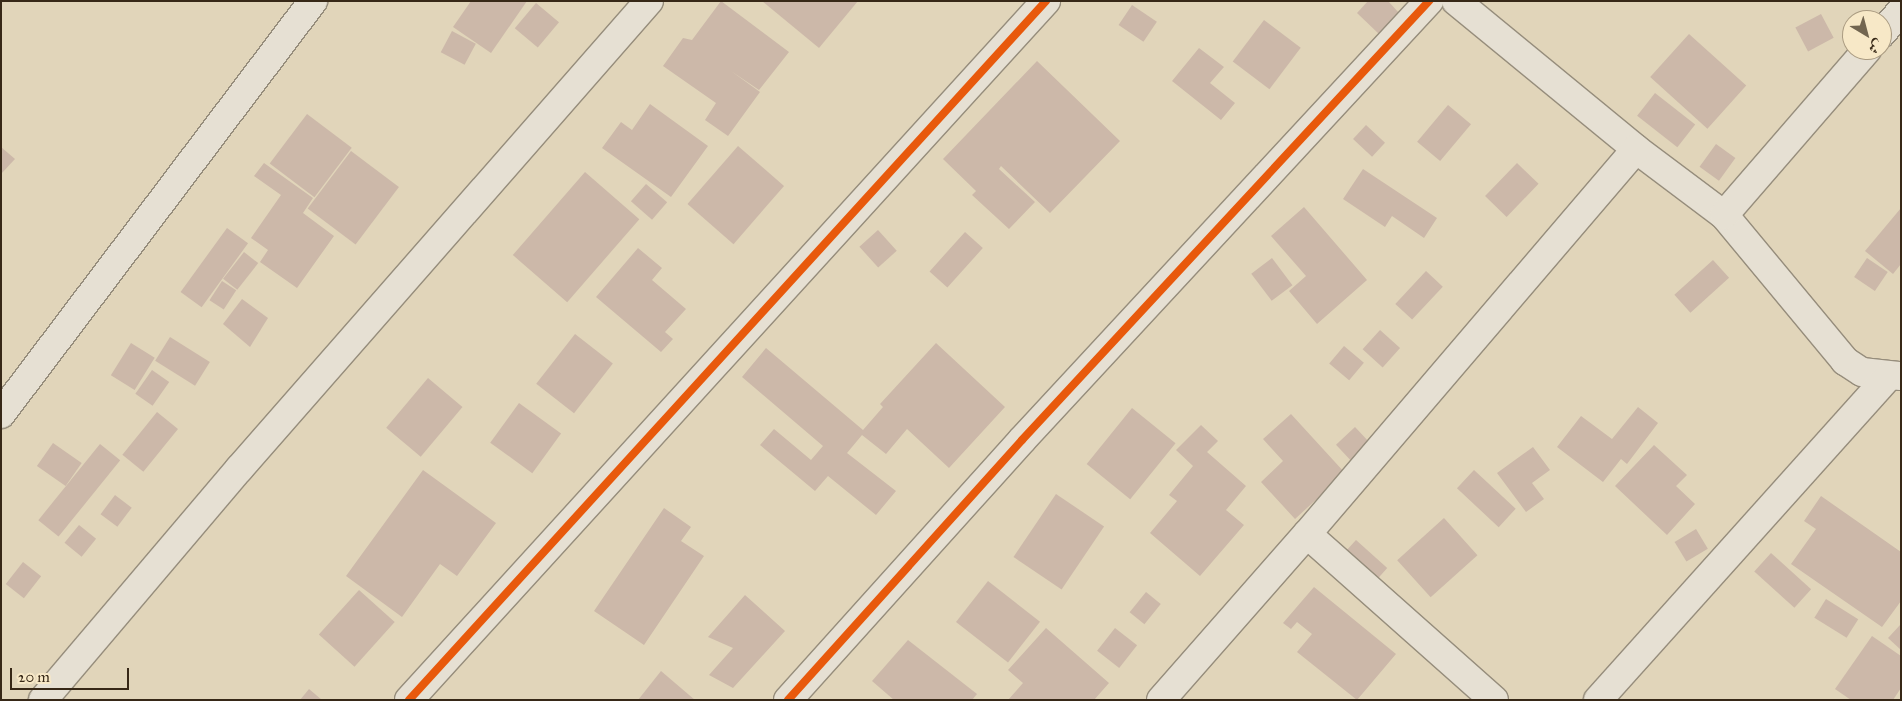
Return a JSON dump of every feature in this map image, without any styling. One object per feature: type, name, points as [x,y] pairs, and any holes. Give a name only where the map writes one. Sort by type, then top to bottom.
[{"type":"street","points":[[43,700],[239,469],[649,1]]},
{"type":"street","points":[[409,700],[1046,1]]},
{"type":"street","points":[[788,700],[1028,433],[1429,1]]},
{"type":"street","points":[[1456,1],[1636,149],[1724,214],[1839,355],[1862,372],[1894,376]]},
{"type":"street","points":[[1,414],[303,5]]},
{"type":"street","points":[[1892,21],[1901,11]]},
{"type":"street","points":[[1724,214],[1858,60]]},
{"type":"street","points":[[1161,700],[1307,534],[1636,149]]},
{"type":"street","points":[[1598,700],[1894,376]]},
{"type":"street","points":[[1307,534],[1494,700]]},
{"type":"building","points":[[471,1],[527,1],[491,53],[453,27]]},
{"type":"building","points":[[721,1],[789,52],[759,90],[731,71],[760,92],[728,136],[705,120],[716,103],[663,66],[683,38],[692,40]]},
{"type":"building","points":[[762,1],[858,1],[819,48]]},
{"type":"building","points":[[1368,1],[1388,1],[1400,14],[1380,35],[1357,13]]},
{"type":"building","points":[[536,3],[559,22],[538,48],[515,28]]},
{"type":"building","points":[[1132,5],[1157,22],[1143,42],[1119,25]]},
{"type":"building","points":[[1821,14],[1834,38],[1808,51],[1795,28]]},
{"type":"building","points":[[1264,20],[1301,48],[1269,89],[1233,62]]},
{"type":"building","points":[[452,31],[476,44],[465,65],[441,52]]},
{"type":"building","points":[[1689,34],[1746,86],[1707,129],[1650,77]]},
{"type":"building","points":[[1199,48],[1224,67],[1210,83],[1235,103],[1221,120],[1172,81]]},
{"type":"building","points":[[1037,61],[1120,141],[1050,213],[1001,166],[999,169],[1035,202],[1009,229],[972,195],[976,191],[943,159]]},
{"type":"building","points":[[1655,93],[1695,124],[1677,147],[1637,116]]},
{"type":"building","points":[[650,104],[708,146],[671,197],[602,148],[621,122],[632,130]]},
{"type":"building","points":[[1448,105],[1471,124],[1440,161],[1417,142]]},
{"type":"building","points":[[307,114],[352,148],[314,197],[270,164]]},
{"type":"building","points":[[1366,125],[1385,143],[1372,157],[1353,139]]},
{"type":"building","points":[[1716,144],[1735,158],[1719,181],[1700,167]]},
{"type":"building","points":[[738,146],[784,186],[734,244],[687,204]]},
{"type":"building","points":[[1,147],[15,159],[1,174]]},
{"type":"building","points":[[351,151],[399,187],[356,245],[308,209]]},
{"type":"building","points":[[264,163],[313,198],[303,213],[334,236],[297,288],[260,262],[268,250],[251,238],[281,195],[254,176]]},
{"type":"building","points":[[1517,163],[1539,184],[1507,217],[1485,196]]},
{"type":"building","points":[[1363,169],[1437,218],[1424,238],[1392,216],[1385,227],[1343,199]]},
{"type":"building","points":[[585,172],[639,219],[567,302],[513,255]]},
{"type":"building","points":[[646,184],[667,202],[652,220],[631,201]]},
{"type":"building","points":[[1304,207],[1367,280],[1317,324],[1289,291],[1306,276],[1271,236]]},
{"type":"building","points":[[1901,208],[1901,264],[1893,274],[1865,251]]},
{"type":"building","points":[[227,228],[248,243],[202,307],[181,292]]},
{"type":"building","points":[[878,230],[897,251],[878,268],[859,247]]},
{"type":"building","points":[[965,232],[983,248],[947,287],[930,271]]},
{"type":"building","points":[[638,248],[662,268],[652,280],[686,309],[665,332],[673,339],[661,352],[596,297]]},
{"type":"building","points":[[244,252],[258,263],[237,290],[223,279]]},
{"type":"building","points":[[1272,258],[1292,285],[1272,301],[1251,274]]},
{"type":"building","points":[[1867,258],[1888,272],[1875,291],[1854,277]]},
{"type":"building","points":[[1713,260],[1729,278],[1690,313],[1674,295]]},
{"type":"building","points":[[1426,271],[1443,287],[1412,320],[1395,304]]},
{"type":"building","points":[[222,281],[236,290],[224,310],[209,300]]},
{"type":"building","points":[[242,299],[268,318],[250,347],[223,324]]},
{"type":"building","points":[[1380,330],[1400,348],[1383,367],[1363,349]]},
{"type":"building","points":[[575,334],[613,364],[574,413],[536,384]]},
{"type":"building","points":[[170,337],[210,362],[195,386],[155,361]]},
{"type":"building","points":[[131,343],[155,358],[135,390],[111,375]]},
{"type":"building","points":[[936,343],[1005,407],[949,468],[907,429],[886,454],[862,435],[847,453],[896,491],[876,515],[828,476],[815,491],[760,445],[774,429],[811,460],[823,446],[742,377],[766,348],[863,430],[883,407],[880,404]]},
{"type":"building","points":[[1344,346],[1364,363],[1349,380],[1329,364]]},
{"type":"building","points":[[152,370],[169,382],[153,406],[135,394]]},
{"type":"building","points":[[428,378],[462,407],[421,457],[386,428]]},
{"type":"building","points":[[519,403],[561,434],[532,473],[490,443]]},
{"type":"building","points":[[1638,407],[1658,423],[1627,464],[1621,459],[1603,482],[1557,447],[1581,416],[1612,439]]},
{"type":"building","points":[[1132,408],[1176,443],[1130,499],[1087,464]]},
{"type":"building","points":[[157,412],[178,429],[143,472],[122,455]]},
{"type":"building","points":[[1291,414],[1345,473],[1295,519],[1261,482],[1283,461],[1263,439]]},
{"type":"building","points":[[1201,425],[1218,441],[1207,452],[1246,486],[1226,510],[1244,525],[1200,576],[1150,533],[1177,501],[1169,495],[1193,466],[1176,450]]},
{"type":"building","points":[[1355,427],[1369,442],[1350,460],[1336,445]]},
{"type":"building","points":[[53,443],[82,463],[66,486],[37,466]]},
{"type":"building","points":[[100,444],[120,460],[59,537],[38,520]]},
{"type":"building","points":[[1654,445],[1687,475],[1676,486],[1695,504],[1667,535],[1615,486]]},
{"type":"building","points":[[1533,447],[1550,470],[1532,483],[1544,499],[1526,512],[1497,473]]},
{"type":"building","points":[[423,470],[496,523],[457,576],[440,564],[402,617],[346,576]]},
{"type":"building","points":[[1474,470],[1516,509],[1499,527],[1457,488]]},
{"type":"building","points":[[1056,494],[1104,526],[1062,589],[1014,557]]},
{"type":"building","points":[[115,495],[132,508],[117,527],[101,514]]},
{"type":"building","points":[[1821,496],[1901,552],[1901,601],[1882,627],[1791,564],[1816,529],[1804,521]]},
{"type":"building","points":[[664,508],[691,527],[681,541],[704,556],[644,645],[594,611]]},
{"type":"building","points":[[1444,518],[1477,555],[1431,597],[1397,560]]},
{"type":"building","points":[[79,525],[96,539],[82,557],[65,543]]},
{"type":"building","points":[[1696,529],[1708,549],[1686,562],[1675,542]]},
{"type":"building","points":[[1356,540],[1387,568],[1373,584],[1342,556]]},
{"type":"building","points":[[1771,553],[1811,589],[1794,608],[1754,572]]},
{"type":"building","points":[[23,562],[41,576],[24,598],[6,584]]},
{"type":"building","points":[[988,581],[1040,622],[1008,663],[956,622]]},
{"type":"building","points":[[1314,587],[1396,654],[1357,700],[1297,652],[1312,634],[1297,622],[1291,629],[1283,623]]},
{"type":"building","points":[[359,590],[395,622],[355,667],[319,635]]},
{"type":"building","points":[[1146,592],[1161,604],[1144,624],[1130,612]]},
{"type":"building","points":[[745,595],[785,631],[733,688],[709,675],[733,648],[708,637]]},
{"type":"building","points":[[1826,599],[1858,619],[1847,638],[1814,618]]},
{"type":"building","points":[[1901,624],[1901,650],[1888,638]]},
{"type":"building","points":[[1046,628],[1109,683],[1094,700],[1008,700],[1023,683],[1008,670]]},
{"type":"building","points":[[1115,628],[1137,645],[1119,668],[1097,651]]},
{"type":"building","points":[[1872,636],[1901,656],[1901,688],[1893,700],[1851,700],[1835,689]]},
{"type":"building","points":[[908,640],[977,694],[972,700],[894,700],[872,681]]},
{"type":"building","points":[[661,671],[695,700],[638,700]]},
{"type":"building","points":[[309,689],[322,700],[300,700]]},
{"type":"cycle path","points":[[409,700],[1046,1]]},
{"type":"cycle path","points":[[788,700],[1022,440],[1429,1]]}]
